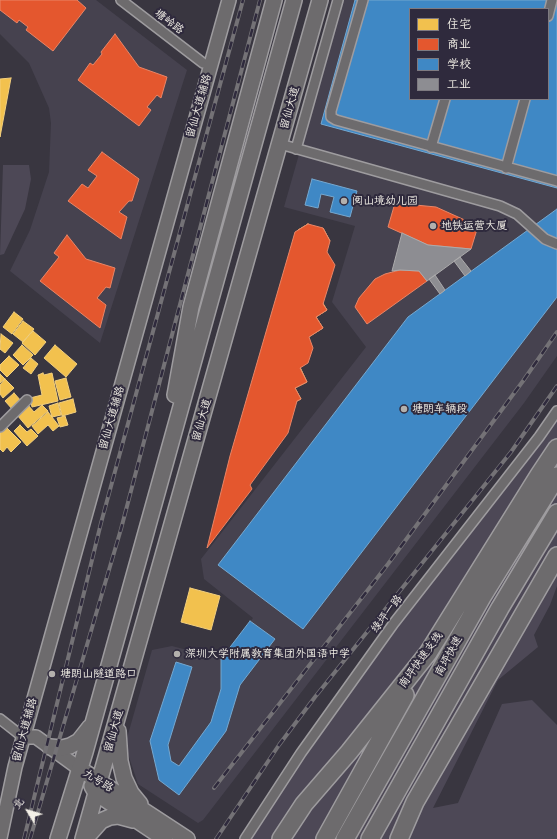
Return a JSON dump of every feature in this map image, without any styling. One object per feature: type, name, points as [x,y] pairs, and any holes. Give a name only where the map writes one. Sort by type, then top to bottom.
[{"type":"highway","name":"南坪快速支线","points":[[281,839],[304,804],[349,752],[428,653],[538,475],[557,448]]},
{"type":"highway","name":"南坪快速","points":[[345,839],[482,597],[557,476]]},
{"type":"highway","name":"南坪快速","points":[[370,839],[500,608],[555,517]]},
{"type":"highway","points":[[399,839],[415,802],[557,556]]},
{"type":"highway","points":[[325,839],[428,653]]},
{"type":"main road","name":"留仙大道辅路","points":[[0,838],[20,734],[221,0]]},
{"type":"main road","name":"留仙大道辅路","points":[[0,798],[20,734],[229,0]]},
{"type":"main road","points":[[160,479],[185,335],[206,247],[274,0]]},
{"type":"main road","name":"留仙大道","points":[[58,839],[93,723],[294,0]]},
{"type":"main road","name":"留仙大道","points":[[84,839],[320,0]]},
{"type":"main road","points":[[122,701],[118,744],[124,778],[148,821]]},
{"type":"main road","points":[[50,747],[62,748],[79,741],[93,723]]},
{"type":"main road","points":[[20,734],[36,737],[80,769]]},
{"type":"main road","name":"九号路","points":[[80,769],[98,787],[148,821],[187,839]]},
{"type":"main road","points":[[84,839],[97,825],[110,817],[118,816],[148,821]]},
{"type":"main road","name":"九号路","points":[[148,821],[165,839]]},
{"type":"street","name":"塘岭路","points":[[121,0],[204,63]]},
{"type":"street","points":[[296,149],[338,0]]},
{"type":"street","points":[[363,0],[331,111],[331,117],[336,120],[431,147],[557,181]]},
{"type":"street","points":[[549,12],[552,0]]},
{"type":"street","points":[[431,147],[445,100]]},
{"type":"street","points":[[506,168],[525,100]]},
{"type":"street","points":[[280,144],[474,198],[509,210],[533,226],[545,239],[557,244]]},
{"type":"street","points":[[0,427],[27,400]]},
{"type":"street","name":"绿坪一路","points":[[245,839],[301,753],[394,623],[535,443],[557,411]]},
{"type":"street","points":[[0,719],[20,734]]},
{"type":"shaded area","points":[[0,0],[96,0],[187,70],[100,343],[10,271],[30,230],[49,172],[51,123],[49,108],[29,63],[0,34]]},
{"type":"shaded area","name":"塘朗车辆段","points":[[343,0],[557,0],[557,356],[524,403],[203,820],[198,823],[138,784],[125,745],[152,650],[172,646],[221,659],[253,618],[204,579],[201,559],[366,347],[332,302],[355,226],[284,207]]},
{"type":"shaded area","points":[[3,165],[29,165],[31,179],[25,209],[4,254],[0,255]]},
{"type":"shaded area","points":[[557,414],[557,586],[550,605],[534,635],[538,647],[498,680],[433,808],[458,803],[502,704],[532,700],[557,725],[557,839],[248,839],[397,625]]},
{"type":"building: 住宅","points":[[372,0],[395,0],[391,14],[370,8]]},
{"type":"building: 住宅","points":[[461,0],[483,0],[481,8],[459,8],[460,4],[467,6],[468,2]]},
{"type":"building: 住宅","points":[[531,0],[544,0],[542,8],[529,8]]},
{"type":"building: 住宅","points":[[361,36],[381,42],[364,103],[361,102],[360,106],[355,104],[352,112],[366,115],[369,107],[390,113],[388,119],[399,122],[400,117],[408,119],[411,109],[404,107],[406,100],[403,99],[409,81],[409,100],[428,100],[417,136],[340,114],[348,86],[357,89],[363,69],[356,67],[358,59],[364,61],[366,53],[356,50]]},
{"type":"building: 住宅","points":[[11,78],[0,137],[0,79]]},
{"type":"building: 住宅","points":[[499,100],[517,100],[501,155],[459,143],[464,125],[480,129],[477,137],[489,141],[495,120],[486,118],[491,101],[498,103]]},
{"type":"building: 住宅","points":[[308,224],[314,234],[323,228],[330,241],[322,246],[329,258],[313,267],[307,256],[300,260],[294,250],[303,245],[305,240],[298,230]]},
{"type":"building: 住宅","points":[[303,294],[307,301],[318,295],[327,310],[316,317],[323,328],[307,338],[300,327],[293,331],[287,321],[297,315],[298,310],[292,301]]},
{"type":"building: 住宅","points":[[14,312],[23,319],[12,334],[3,327]]},
{"type":"building: 住宅","points":[[23,321],[34,329],[23,342],[13,334]]},
{"type":"building: 住宅","points":[[33,331],[46,342],[35,355],[22,343]]},
{"type":"building: 住宅","points":[[1,334],[13,343],[5,353],[0,349]]},
{"type":"building: 住宅","points":[[22,345],[33,355],[23,365],[13,355]]},
{"type":"building: 住宅","points":[[55,345],[77,364],[66,377],[44,358]]},
{"type":"building: 住宅","points":[[9,356],[19,365],[7,377],[0,370],[0,365]]},
{"type":"building: 住宅","points":[[31,358],[38,364],[31,374],[23,368]]},
{"type":"building: 住宅","points":[[284,364],[288,371],[299,365],[307,382],[295,388],[301,399],[285,407],[279,396],[272,400],[266,389],[277,383],[278,379],[273,369]]},
{"type":"building: 住宅","points":[[43,373],[44,375],[52,373],[58,401],[32,407],[30,398],[42,395],[38,375]]},
{"type":"building: 住宅","points":[[0,374],[5,379],[0,383]]},
{"type":"building: 住宅","points":[[66,378],[71,397],[60,400],[55,381]]},
{"type":"building: 住宅","points":[[5,379],[14,388],[3,398],[0,394],[0,385]]},
{"type":"building: 住宅","points":[[14,393],[22,402],[13,410],[5,401]]},
{"type":"building: 住宅","points":[[73,399],[76,412],[62,416],[59,403]]},
{"type":"building: 住宅","points":[[58,403],[61,415],[52,417],[49,406]]},
{"type":"building: 住宅","points":[[28,405],[34,412],[42,405],[48,411],[28,428],[17,415]]},
{"type":"building: 住宅","points":[[48,412],[59,426],[53,431],[48,425],[38,434],[32,426]]},
{"type":"building: 住宅","points":[[65,416],[68,425],[60,427],[57,418]]},
{"type":"building: 住宅","points":[[20,425],[27,432],[31,429],[38,436],[27,446],[14,431]]},
{"type":"building: 住宅","points":[[5,426],[21,442],[11,452],[7,447],[3,452],[0,449],[0,430]]},
{"type":"building: 住宅","points":[[249,426],[253,433],[264,427],[273,444],[261,450],[266,461],[250,470],[244,458],[237,462],[232,451],[242,446],[244,441],[239,431]]},
{"type":"building: 住宅","points":[[190,588],[220,596],[211,630],[181,622]]},
{"type":"building: 商业","points":[[0,0],[77,0],[86,8],[53,51],[26,30],[28,27],[19,20],[17,23],[0,10]]},
{"type":"building: 商业","points":[[115,34],[139,67],[167,77],[161,98],[157,95],[147,107],[151,110],[139,126],[78,80],[90,63],[93,65],[102,54],[101,52]]},
{"type":"building: 商业","points":[[102,152],[139,179],[132,201],[129,201],[119,212],[127,217],[121,239],[68,201],[82,184],[88,188],[97,176],[88,170]]},
{"type":"building: 商业","name":"地铁运营大厦","points":[[395,203],[436,207],[478,226],[471,249],[428,245],[388,227]]},
{"type":"building: 商业","points":[[308,224],[323,228],[330,241],[327,252],[335,265],[323,304],[327,310],[316,317],[323,328],[309,337],[313,348],[308,363],[300,368],[307,382],[295,388],[301,399],[297,401],[288,433],[250,485],[252,489],[207,548],[230,456],[295,232]]},
{"type":"building: 商业","points":[[67,235],[86,259],[115,268],[110,288],[106,287],[97,298],[106,305],[100,328],[40,281],[59,257],[54,253]]},
{"type":"building: 商业","points":[[400,270],[419,271],[427,281],[367,324],[355,307],[359,298],[375,279],[385,274]]},
{"type":"building: 学校","points":[[355,0],[557,0],[557,188],[321,124]]},
{"type":"building: 学校","name":"阅山境幼儿园","points":[[312,179],[357,191],[350,217],[330,212],[334,197],[321,194],[318,208],[305,205]]},
{"type":"building: 学校","name":"塘朗车辆段","points":[[557,209],[557,297],[303,629],[218,565],[408,317]]},
{"type":"building: 学校","points":[[250,621],[275,639],[240,685],[226,731],[179,795],[159,780],[150,741],[176,662],[192,667],[168,745],[171,761],[179,766],[211,722],[221,689],[221,659]]},
{"type":"building: 工业","points":[[402,233],[428,245],[471,249],[427,281],[419,271],[392,271]]},
{"type":"building: 工业","points":[[460,257],[471,271],[465,276],[454,261]]},
{"type":"building: 工业","points":[[435,275],[445,290],[440,294],[429,279]]},
{"type":"railway","points":[[24,839],[101,523],[243,0]]},
{"type":"railway","points":[[30,839],[121,529],[260,0]]},
{"type":"railway","points":[[214,788],[388,564],[523,381],[557,332]]},
{"type":"railway","points":[[216,839],[279,745],[315,697],[511,452],[557,386]]},
{"type":"place","name":"阅山境幼儿园","points":[[344,201]]},
{"type":"place","name":"地铁运营大厦","points":[[433,226]]},
{"type":"place","name":"塘朗车辆段","points":[[404,409]]},
{"type":"place","name":"深圳大学附属教育集团外国语中学","points":[[177,654]]},
{"type":"place","name":"塘朗山隧道路口","points":[[52,674]]}]
